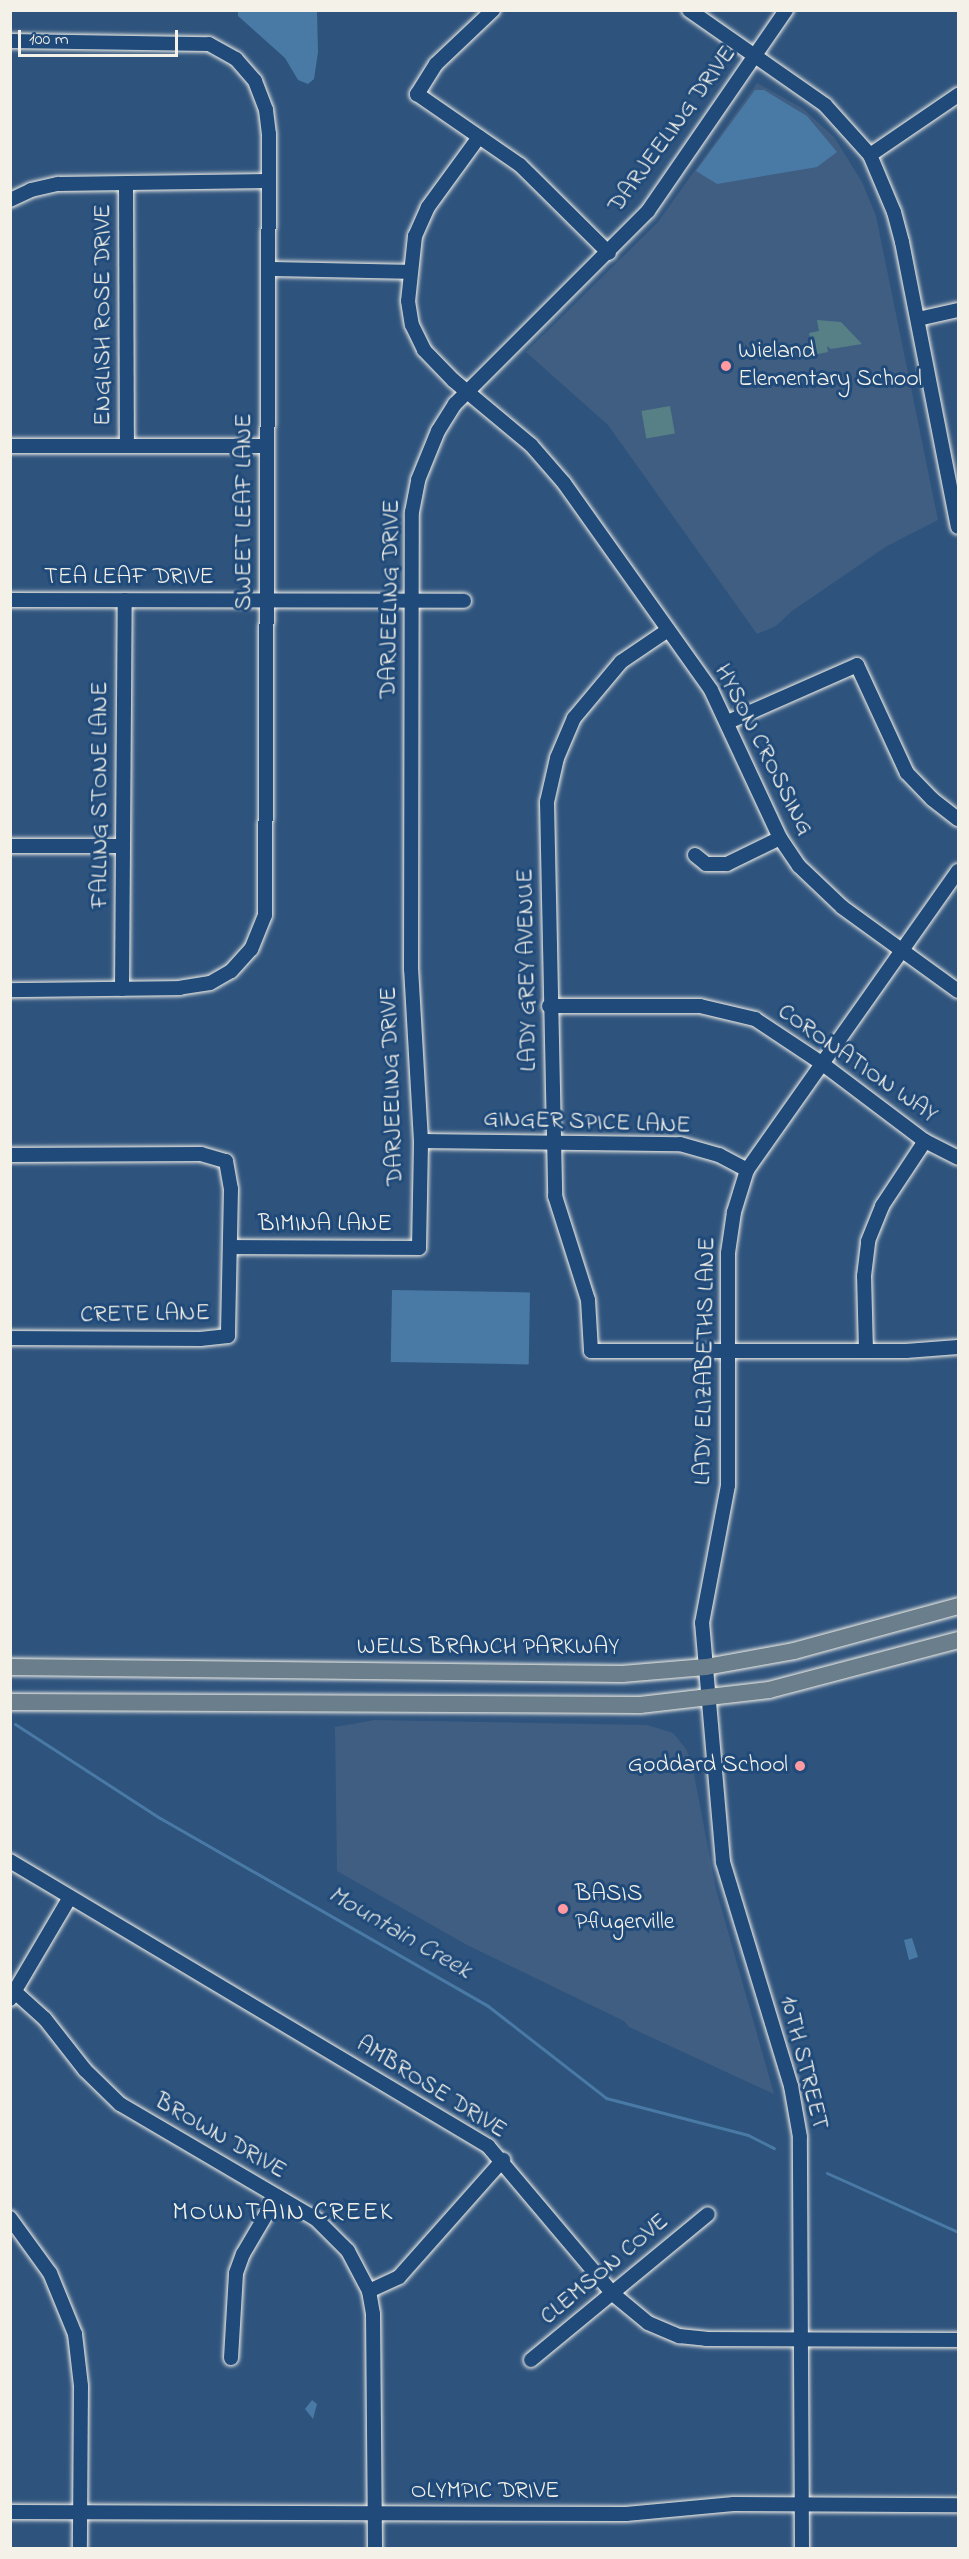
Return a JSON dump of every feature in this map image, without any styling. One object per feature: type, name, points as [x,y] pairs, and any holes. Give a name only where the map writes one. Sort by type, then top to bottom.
[{"type":"main road","name":"WELLS BRANCH PARKWAY","points":[[10,1667],[544,1674],[706,1667],[794,1651],[958,1606]]},
{"type":"main road","points":[[10,1702],[640,1706],[708,1699],[820,1678],[958,1640]]},
{"type":"street","points":[[493,10],[436,64],[417,93],[537,179],[609,253]]},
{"type":"street","points":[[689,10],[825,105],[870,155],[894,212],[918,319],[958,527]]},
{"type":"street","name":"DARJEELING DRIVE","points":[[419,1248],[421,1141],[411,969],[412,512],[418,480],[438,431],[465,391],[609,253],[648,211],[786,10]]},
{"type":"street","name":"SWEET LEAF LANE","points":[[10,41],[194,41],[223,50],[247,70],[262,95],[269,134],[265,915],[251,948],[231,971],[210,983],[122,989],[10,990]]},
{"type":"street","points":[[870,155],[958,95]]},
{"type":"street","name":"HYSON CROSSING","points":[[479,137],[419,223],[410,272],[412,325],[430,358],[465,391],[531,445],[564,483],[711,690],[728,722],[780,838],[820,887],[958,991]]},
{"type":"street","points":[[10,200],[42,186],[268,182]]},
{"type":"street","name":"ENGLISH ROSE DRIVE","points":[[126,184],[127,445]]},
{"type":"street","points":[[268,269],[410,272]]},
{"type":"street","points":[[918,319],[958,310]]},
{"type":"street","points":[[10,446],[267,446]]},
{"type":"street","points":[[944,458],[958,455]]},
{"type":"street","name":"TEA LEAF DRIVE","points":[[10,600],[464,601]]},
{"type":"street","name":"FALLING STONE LANE","points":[[122,989],[124,600]]},
{"type":"street","name":"LADY GREY AVENUE","points":[[668,630],[621,662],[602,681],[574,718],[556,758],[547,802],[549,1006],[556,1142],[555,1196],[588,1300],[591,1351],[726,1350]]},
{"type":"street","points":[[728,722],[856,665],[907,773],[932,799],[958,819]]},
{"type":"street","points":[[695,855],[706,864],[726,864],[780,838]]},
{"type":"street","points":[[10,846],[122,846]]},
{"type":"street","name":"LADY ELIZABETHS LANE","points":[[706,1667],[702,1623],[728,1485],[726,1350],[728,1253],[734,1212],[747,1170],[820,1062],[958,872]]},
{"type":"street","name":"CORONATION WAY","points":[[549,1006],[700,1006],[729,1011],[779,1033],[925,1142],[958,1158]]},
{"type":"street","name":"GINGER SPICE LANE","points":[[421,1141],[680,1144],[719,1155],[747,1170]]},
{"type":"street","points":[[866,1351],[864,1276],[868,1241],[882,1206],[925,1142]]},
{"type":"street","points":[[10,1155],[201,1154],[226,1161],[231,1189],[231,1247]]},
{"type":"street","name":"BIMINA LANE","points":[[231,1247],[419,1248]]},
{"type":"street","name":"CRETE LANE","points":[[10,1338],[200,1339],[228,1336],[231,1247]]},
{"type":"street","points":[[726,1350],[866,1351],[958,1347]]},
{"type":"street","name":"10TH STREET","points":[[706,1667],[723,1862],[790,2086],[799,2127],[803,2178],[802,2548]]},
{"type":"street","name":"AMBROSE DRIVE","points":[[10,1861],[467,2132],[503,2160],[613,2294],[648,2323],[679,2336],[803,2340],[958,2340]]},
{"type":"street","points":[[13,1995],[70,1897]]},
{"type":"street","name":"BROWN DRIVE","points":[[13,1995],[45,2019],[85,2070],[120,2104],[277,2196],[335,2235],[348,2251],[369,2291],[374,2326],[375,2548]]},
{"type":"street","points":[[369,2291],[399,2277],[503,2160]]},
{"type":"street","points":[[231,2358],[236,2273],[243,2254],[277,2196]]},
{"type":"street","name":"CLEMSON COVE","points":[[531,2360],[708,2214]]},
{"type":"street","points":[[10,2218],[50,2273],[75,2334],[81,2386],[80,2548]]},
{"type":"street","name":"OLYMPIC DRIVE","points":[[10,2512],[375,2515],[626,2514],[734,2504],[958,2505]]},
{"type":"shaded area","points":[[238,11],[317,11],[318,52],[314,79],[308,84],[298,80],[285,58],[238,16]]},
{"type":"shaded area","name":"Wieland Elementary School","points":[[757,83],[802,108],[834,137],[862,182],[876,216],[938,520],[887,546],[792,611],[776,626],[757,634],[608,425],[526,352],[658,222]]},
{"type":"shaded area","points":[[755,90],[764,90],[807,116],[837,152],[817,167],[717,184],[696,171]]},
{"type":"shaded area","points":[[392,1290],[530,1292],[529,1364],[391,1362]]},
{"type":"shaded area","name":"BASIS Pflugerville","points":[[375,1720],[647,1725],[673,1733],[686,1749],[692,1764],[716,1889],[774,2094],[629,2027],[624,2021],[467,1945],[337,1871],[335,1727]]},
{"type":"shaded area","points":[[912,1938],[918,1957],[909,1960],[904,1940]]},
{"type":"shaded area","points":[[312,2400],[317,2404],[313,2419],[305,2409]]},
{"type":"green space","points":[[817,320],[841,322],[862,344],[831,349],[827,346],[828,352],[813,355],[809,333],[819,331]]},
{"type":"green space","points":[[670,406],[675,434],[646,439],[641,411]]},
{"type":"waterway","name":"Mountain Creek","points":[[15,1724],[160,1818],[488,2006],[606,2098],[748,2135],[774,2148]]},
{"type":"waterway","name":"Mountain Creek","points":[[827,2173],[958,2232]]},
{"type":"place","name":"Wieland Elementary School","points":[[726,366]]},
{"type":"place","name":"Goddard School","points":[[800,1766]]},
{"type":"place","name":"BASIS Pflugerville","points":[[563,1909]]},
{"type":"district","name":"MOUNTAIN CREEK","points":[[283,2214]]}]
